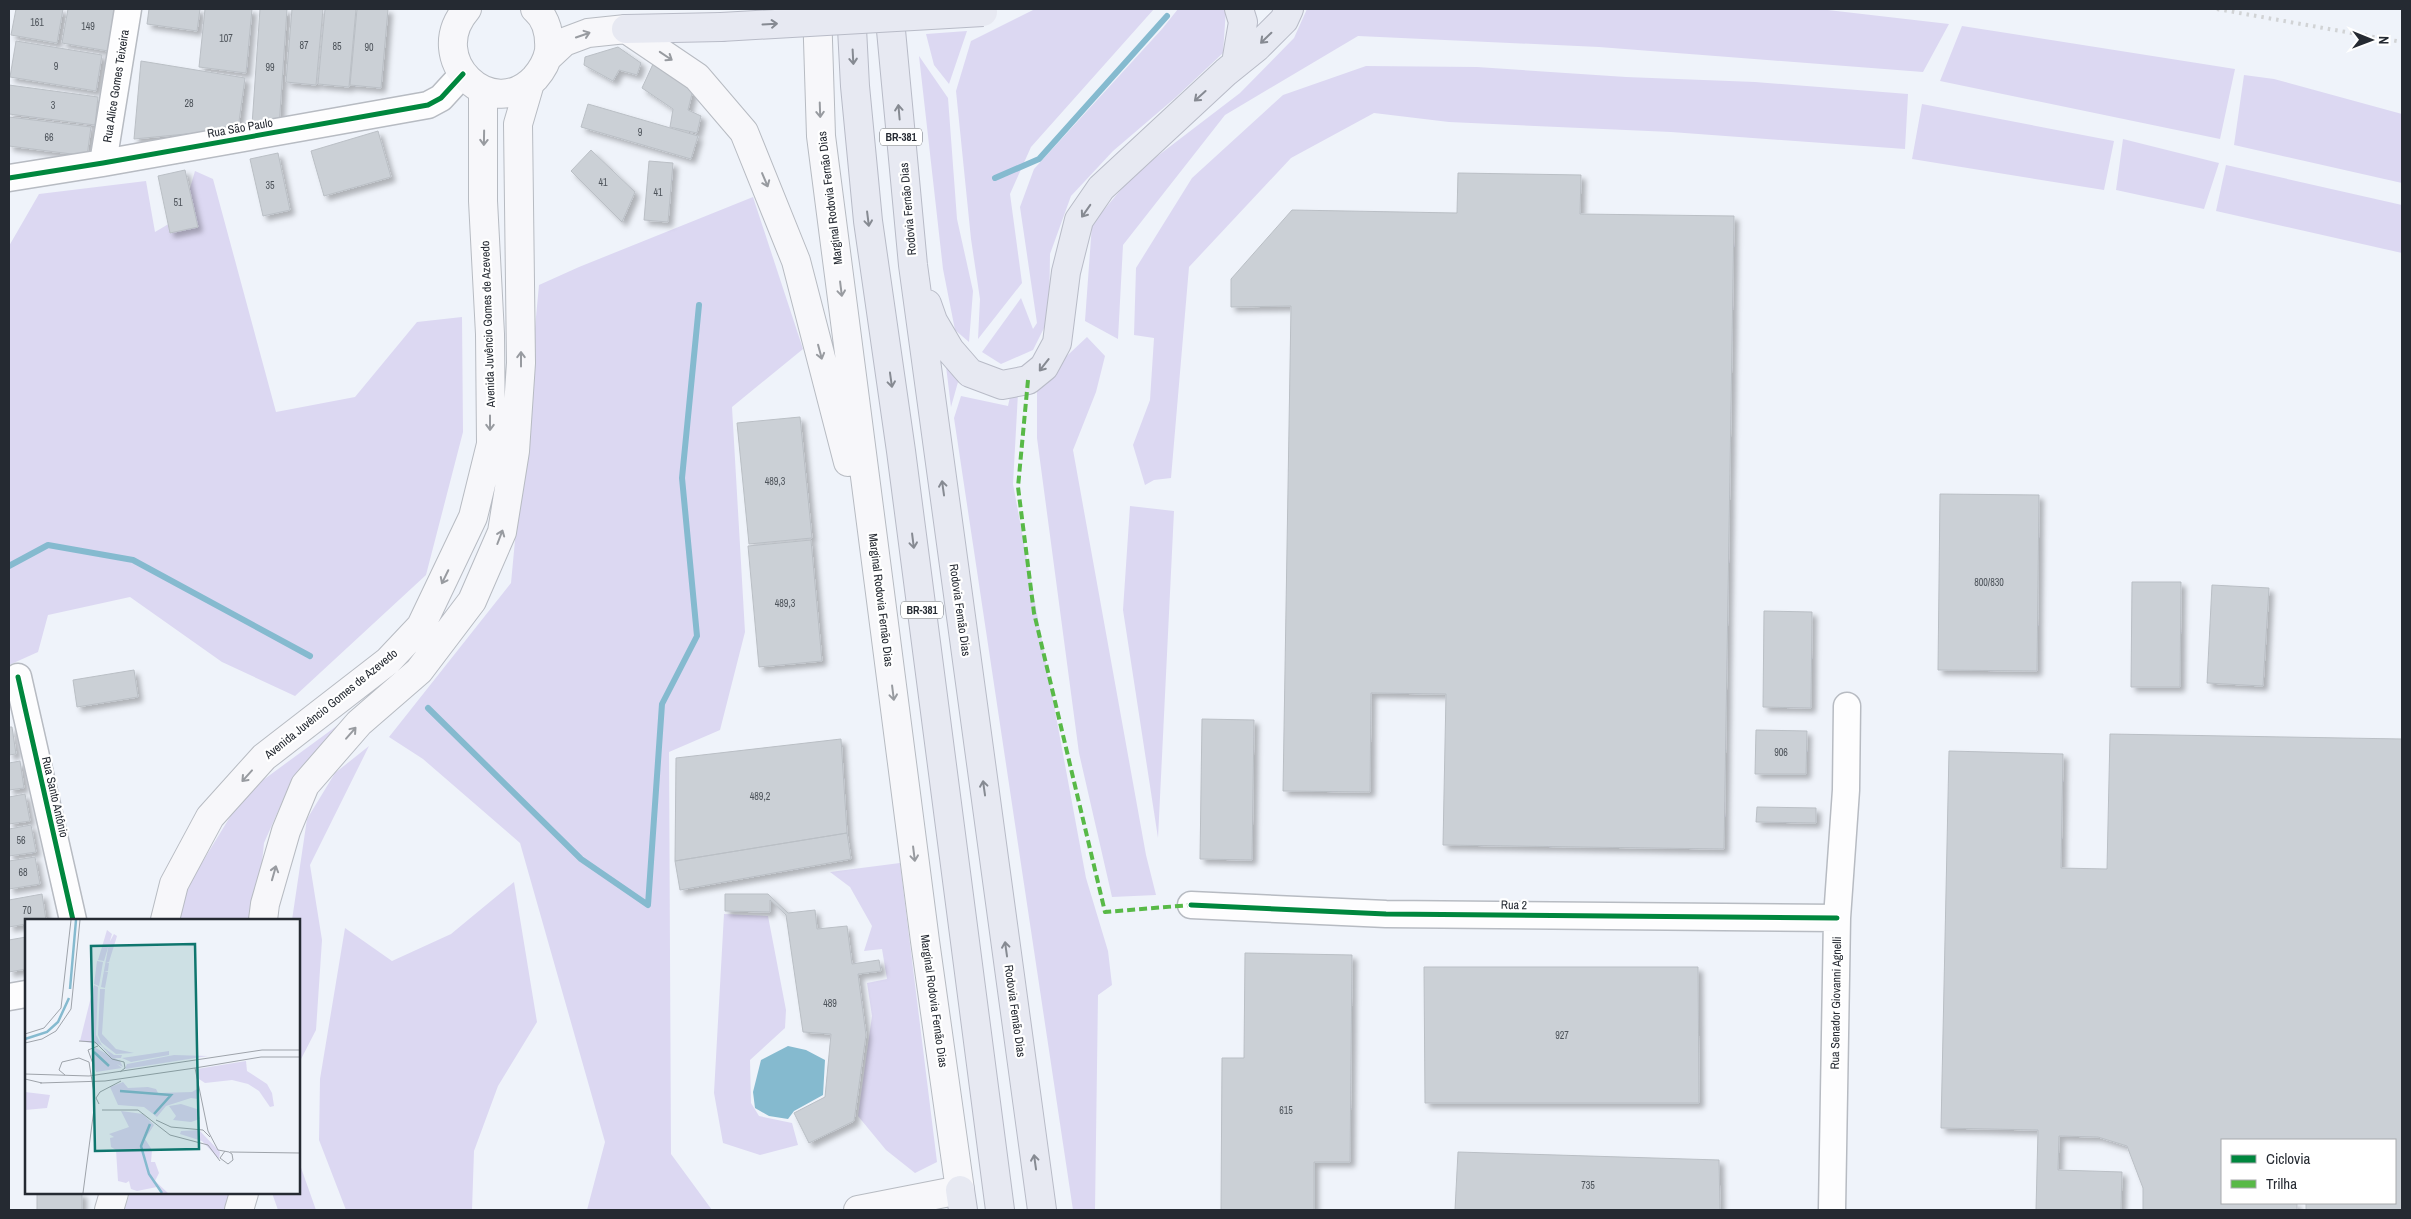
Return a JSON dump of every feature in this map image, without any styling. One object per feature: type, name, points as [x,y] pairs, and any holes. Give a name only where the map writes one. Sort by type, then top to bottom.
[{"type":"highway","name":"BR-381","points":[[851,9],[854,86],[868,221],[902,451],[1000,1210]]},
{"type":"highway","name":"Rodovia Fernão Dias","points":[[889,9],[913,265],[1042,1210]]},
{"type":"highway","points":[[1236,63],[1243,22],[1239,9]]},
{"type":"highway","points":[[913,265],[933,321],[950,350],[970,373],[1002,385],[1028,380],[1044,367],[1057,343],[1066,272],[1079,220],[1101,188],[1284,20],[1289,9]]},
{"type":"highway","points":[[626,29],[721,27],[988,10]]},
{"type":"main road","points":[[438,9],[452,38]]},
{"type":"main road","points":[[467,9],[456,23],[452,38],[453,55],[473,82],[507,93],[530,83],[541,72],[548,57],[550,41],[546,25],[535,9]]},
{"type":"main road","name":"Marginal Rodovia Fernão Dias","points":[[817,9],[821,136],[925,941],[962,1200]]},
{"type":"main road","points":[[548,57],[564,42],[588,33],[626,29],[697,77],[744,132],[796,261],[880,594]]},
{"type":"main road","name":"Avenida Juvêncio Gomes de Azevedo","points":[[165,919],[174,884],[210,817],[264,757],[388,661],[421,626],[473,517],[490,444],[490,334],[483,201],[473,82]]},
{"type":"main road","points":[[264,919],[265,904],[286,831],[305,785],[359,723],[419,671],[472,601],[502,532],[516,451],[521,363],[518,124],[530,83]]},
{"type":"main road","points":[[109,1210],[114,1194]]},
{"type":"main road","points":[[858,1210],[962,1200]]},
{"type":"street","name":"Rua Alice Gomes Teixeira","points":[[103,163],[128,9]]},
{"type":"street","name":"Rua São Paulo","points":[[9,178],[428,105],[473,82]]},
{"type":"street","name":"Rua Santo Antônio","points":[[18,677],[73,919]]},
{"type":"street","name":"Rua Senador Giovanni Agnelli","points":[[1832,1210],[1837,918],[1846,790],[1847,706]]},
{"type":"street","name":"Rua 2","points":[[1191,906],[1386,914],[1837,918]]},
{"type":"street","points":[[9,997],[25,994]]},
{"type":"shaded area","points":[[1035,9],[1154,9],[1031,147],[1010,194],[1022,283],[978,339],[980,299],[971,239],[956,91],[971,41]]},
{"type":"shaded area","points":[[1178,9],[1226,9],[1223,53],[1175,98],[1113,151],[1071,196],[1050,254],[1049,318],[1033,350],[1001,364],[982,352],[1021,298],[1033,329],[1037,323],[1020,207],[1034,169]]},
{"type":"shaded area","points":[[1307,9],[1819,9],[1949,24],[1923,72],[1599,47],[1358,36],[1225,115],[1123,245],[1118,339],[1085,321],[1092,224],[1134,174],[1240,93],[1294,38]]},
{"type":"shaded area","points":[[1962,26],[2235,69],[2220,139],[1940,81]]},
{"type":"shaded area","points":[[967,31],[949,84],[934,65],[926,34]]},
{"type":"shaded area","points":[[919,56],[948,98],[957,219],[973,291],[969,342],[955,330],[943,269]]},
{"type":"shaded area","points":[[1366,66],[1477,67],[1626,77],[1755,82],[1908,94],[1905,149],[1671,132],[1449,122],[1374,113],[1291,158],[1189,267],[1171,478],[1154,480],[1145,485],[1133,445],[1150,400],[1154,338],[1134,335],[1136,268],[1192,178],[1283,95]]},
{"type":"shaded area","points":[[2244,75],[2274,79],[2402,114],[2402,183],[2234,145]]},
{"type":"shaded area","points":[[1922,104],[2114,141],[2104,190],[1912,159]]},
{"type":"shaded area","points":[[2123,139],[2219,163],[2204,209],[2116,190]]},
{"type":"shaded area","points":[[2226,165],[2402,205],[2402,253],[2216,211]]},
{"type":"shaded area","points":[[195,171],[213,179],[276,412],[355,397],[417,322],[462,317],[463,432],[426,575],[295,696],[222,662],[130,597],[48,615],[38,652],[9,665],[9,246],[39,194],[146,181],[155,232],[182,216]]},
{"type":"shaded area","points":[[753,197],[803,349],[732,407],[745,632],[720,730],[669,752],[671,1154],[712,1210],[587,1210],[605,1142],[520,843],[423,759],[389,737],[511,583],[539,285]]},
{"type":"shaded area","points":[[1087,337],[1105,356],[1096,392],[1073,450],[1146,855],[1156,895],[1112,897],[1079,753],[1037,438],[1037,384]]},
{"type":"shaded area","points":[[945,358],[1018,393],[1013,484],[1086,878],[1108,951],[1112,985],[1098,995],[1095,1210],[1073,1210],[954,418],[961,396],[1008,406],[1010,397],[958,382],[951,407]]},
{"type":"shaded area","points":[[1130,506],[1174,511],[1158,838],[1123,610]]},
{"type":"shaded area","points":[[353,714],[319,749],[283,800],[264,843],[256,919],[177,919],[184,892],[244,794]]},
{"type":"shaded area","points":[[369,746],[310,865],[322,940],[316,1030],[300,1061],[300,919],[292,919],[307,819],[335,773]]},
{"type":"shaded area","points":[[900,863],[937,1162],[915,1173],[886,1150],[858,1116],[872,1016],[867,983],[887,979],[882,949],[864,951],[872,926],[850,887],[830,872]]},
{"type":"shaded area","points":[[514,882],[537,1022],[498,1086],[474,1151],[472,1210],[346,1210],[319,1140],[320,1079],[345,928],[392,961],[451,934]]},
{"type":"shaded area","points":[[724,914],[768,916],[786,1010],[785,1028],[750,1060],[751,1103],[759,1116],[792,1123],[798,1145],[760,1155],[723,1143],[714,1093]]},
{"type":"shaded area","points":[[300,1165],[316,1210],[278,1210],[272,1194],[300,1194]]},
{"type":"shaded area","points":[[130,1194],[231,1194],[228,1210],[124,1210]]},
{"type":"water","points":[[788,1046],[806,1050],[825,1060],[823,1095],[794,1111],[788,1119],[769,1116],[755,1108],[753,1092],[761,1060]]},
{"type":"building","points":[[16,9],[63,9],[57,43],[11,35]]},
{"type":"building","points":[[68,9],[115,9],[108,51],[62,43]]},
{"type":"building","points":[[149,9],[200,9],[197,31],[147,24]]},
{"type":"building","points":[[205,9],[252,9],[246,73],[199,67]]},
{"type":"building","points":[[260,9],[287,9],[279,127],[252,125]]},
{"type":"building","points":[[292,9],[323,9],[316,85],[286,82]]},
{"type":"building","points":[[325,9],[356,9],[349,87],[318,84]]},
{"type":"building","points":[[357,9],[388,9],[381,88],[350,85]]},
{"type":"building","points":[[16,41],[102,55],[96,91],[10,77]]},
{"type":"building","points":[[618,47],[641,63],[637,75],[619,70],[613,81],[584,65],[585,57]]},
{"type":"building","points":[[141,61],[245,78],[238,129],[134,139]]},
{"type":"building","points":[[653,64],[693,90],[688,110],[701,116],[697,133],[670,127],[673,109],[642,88]]},
{"type":"building","points":[[9,85],[98,97],[95,125],[9,114]]},
{"type":"building","points":[[588,104],[698,136],[691,159],[581,127]]},
{"type":"building","points":[[9,117],[91,127],[87,156],[9,146]]},
{"type":"building","points":[[378,131],[391,177],[324,196],[311,151]]},
{"type":"building","points":[[591,150],[635,192],[622,222],[571,171]]},
{"type":"building","points":[[278,153],[290,210],[263,216],[250,159]]},
{"type":"building","points":[[649,161],[673,163],[668,222],[644,220]]},
{"type":"building","points":[[185,170],[198,227],[170,233],[158,176]]},
{"type":"building","points":[[1458,173],[1581,175],[1580,214],[1734,216],[1724,849],[1443,845],[1446,694],[1371,693],[1370,792],[1283,791],[1291,306],[1231,307],[1231,279],[1292,210],[1457,213]]},
{"type":"building","points":[[800,417],[812,538],[749,544],[737,423]]},
{"type":"building","points":[[1940,494],[2039,495],[2037,671],[1938,670]]},
{"type":"building","points":[[811,540],[822,661],[759,667],[748,546]]},
{"type":"building","points":[[2132,582],[2181,582],[2180,687],[2131,687]]},
{"type":"building","points":[[2212,585],[2269,588],[2263,686],[2207,683]]},
{"type":"building","points":[[1764,611],[1812,612],[1811,708],[1763,707]]},
{"type":"building","points":[[134,670],[138,697],[77,707],[73,680]]},
{"type":"building","points":[[1202,719],[1254,720],[1252,860],[1200,859]]},
{"type":"building","points":[[9,727],[12,727],[16,754],[9,755]]},
{"type":"building","points":[[1756,730],[1807,731],[1806,774],[1755,774]]},
{"type":"building","points":[[2110,734],[2402,739],[2402,1210],[2306,1210],[2306,1204],[2396,1204],[2396,1139],[2221,1139],[2221,1204],[2297,1204],[2297,1210],[2143,1210],[2143,1188],[2127,1146],[2098,1137],[2059,1136],[2058,1170],[2122,1172],[2121,1210],[2036,1210],[2038,1130],[1941,1128],[1949,751],[2063,754],[2061,868],[2107,869]]},
{"type":"building","points":[[841,739],[847,833],[675,861],[676,758]]},
{"type":"building","points":[[20,761],[24,788],[9,790],[9,763]]},
{"type":"building","points":[[25,794],[30,821],[9,824],[9,797]]},
{"type":"building","points":[[1757,807],[1816,808],[1816,823],[1756,822]]},
{"type":"building","points":[[31,825],[36,852],[9,856],[9,829]]},
{"type":"building","points":[[847,833],[851,859],[680,890],[675,861]]},
{"type":"building","points":[[35,857],[40,884],[9,889],[9,861]]},
{"type":"building","points":[[42,894],[46,919],[25,919],[25,924],[9,927],[9,900]]},
{"type":"building","points":[[725,894],[768,894],[788,913],[815,910],[817,929],[847,926],[852,964],[879,960],[881,971],[858,974],[866,1035],[854,1121],[809,1143],[794,1113],[825,1097],[831,1034],[803,1032],[786,915],[770,900],[770,912],[725,911]]},
{"type":"building","points":[[25,937],[25,969],[9,972],[9,940]]},
{"type":"building","points":[[1245,953],[1352,955],[1350,1162],[1314,1162],[1314,1210],[1221,1210],[1222,1058],[1244,1058]]},
{"type":"building","points":[[1424,967],[1698,967],[1699,1103],[1425,1103]]},
{"type":"building","points":[[1458,1152],[1719,1160],[1720,1210],[1455,1210]]},
{"type":"building","points":[[37,1194],[82,1194],[82,1210],[37,1210]]},
{"type":"waterway","points":[[995,178],[1039,159],[1167,16]]},
{"type":"waterway","points":[[428,708],[581,859],[648,905],[662,704],[697,636],[682,478],[699,305]]},
{"type":"waterway","points":[[9,566],[48,545],[133,560],[310,656]]},
{"type":"railway","points":[[2217,9],[2402,42]]},
{"type":"marked path","points":[[1028,380],[1018,487],[1034,613],[1105,912],[1191,905]]},
{"type":"cycle path","points":[[9,178],[428,105],[441,98],[463,74]]},
{"type":"cycle path","points":[[18,677],[73,919]]},
{"type":"cycle path","points":[[1191,905],[1386,914],[1837,918]]}]
